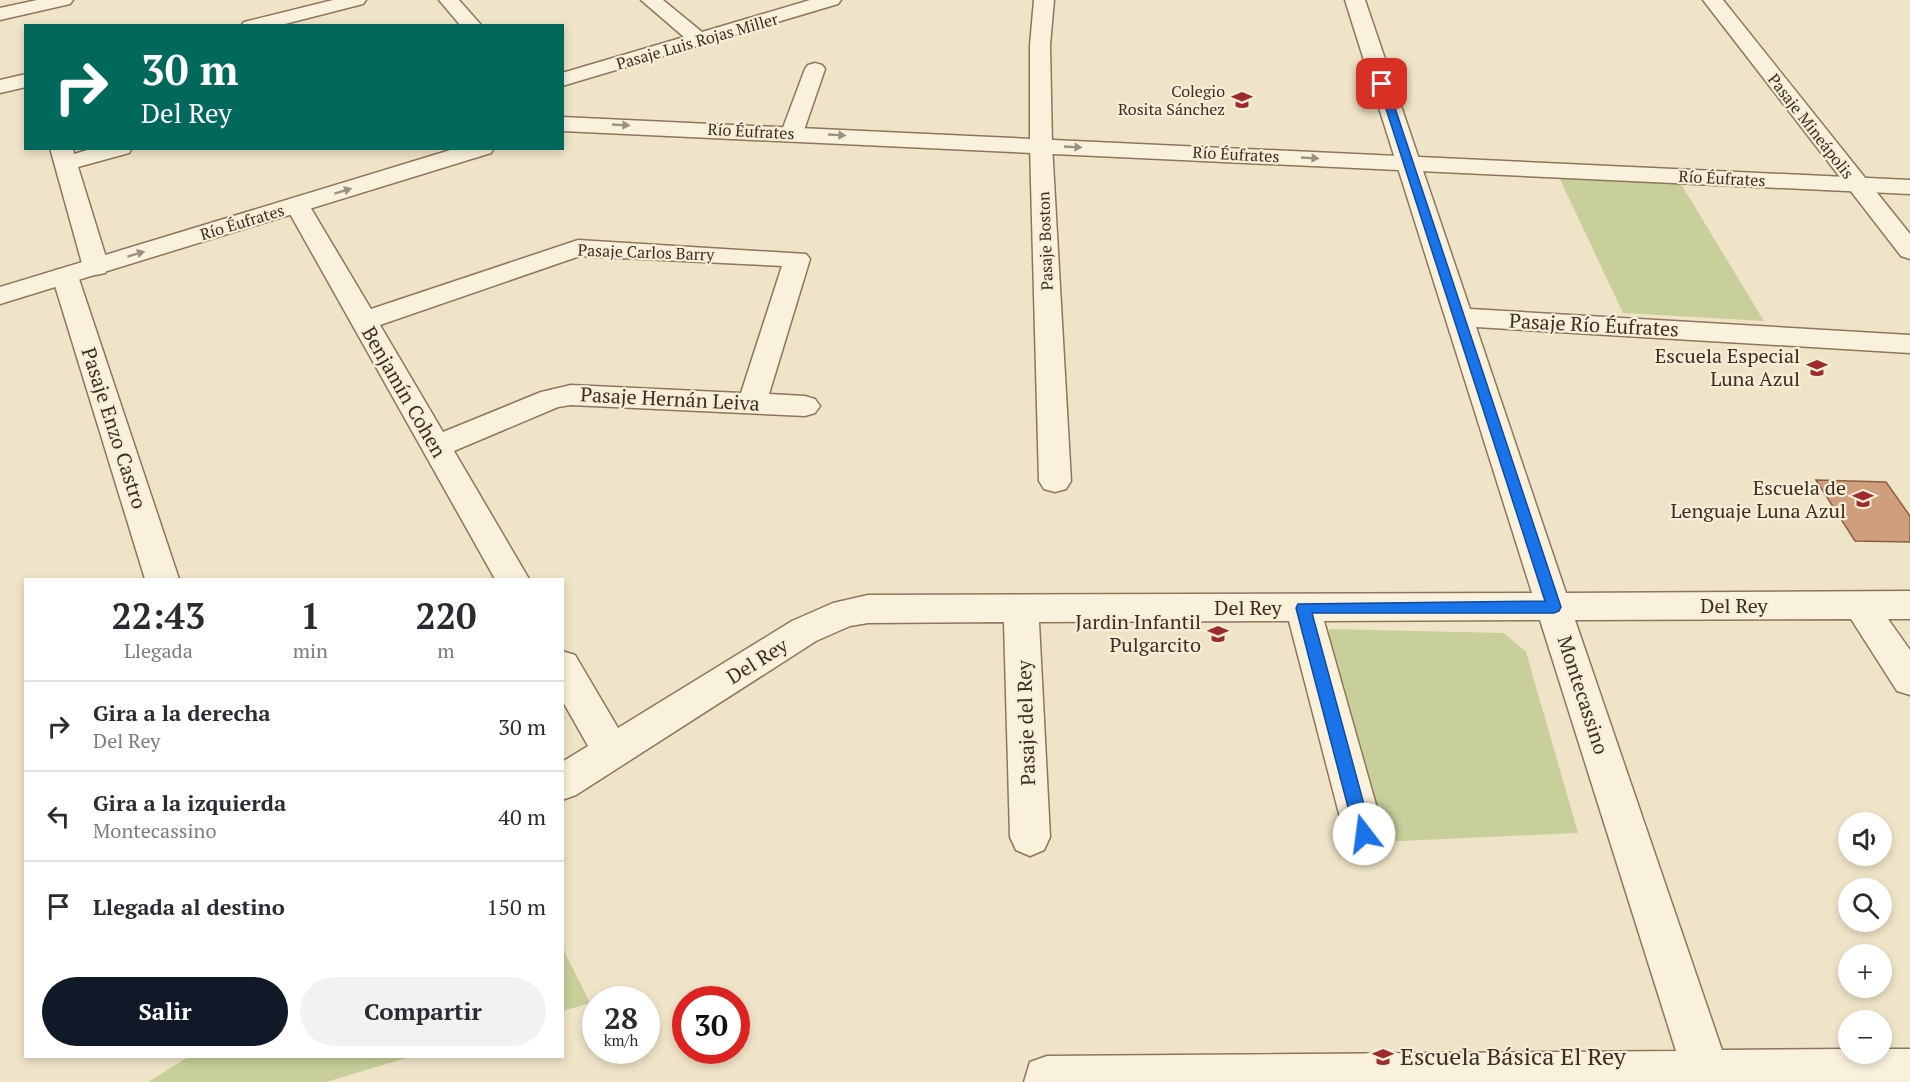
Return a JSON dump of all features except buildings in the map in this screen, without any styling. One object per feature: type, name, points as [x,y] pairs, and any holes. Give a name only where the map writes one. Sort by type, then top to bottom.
[{"type":"street","points":[[0,14],[63,0]]},
{"type":"street","points":[[259,24],[356,0]]},
{"type":"street","points":[[449,0],[470,24]]},
{"type":"street","points":[[651,0],[699,40]]},
{"type":"street","name":"Pasaje Luis Rojas Miller","points":[[564,79],[831,0]]},
{"type":"street","name":"Pasaje Boston","points":[[1044,0],[1040,45],[1041,145],[1054,481]]},
{"type":"street","name":"Montecassino","points":[[1355,0],[1707,1077]]},
{"type":"street","name":"Pasaje Mineápolis","points":[[1713,0],[1910,251]]},
{"type":"street","points":[[792,133],[815,69]]},
{"type":"street","points":[[0,87],[24,81]]},
{"type":"street","name":"Río Éufrates","points":[[564,124],[1910,187]]},
{"type":"street","points":[[96,267],[63,156],[106,150]]},
{"type":"street","name":"Río Éufrates","points":[[0,296],[477,150]]},
{"type":"street","name":"Benjamín Cohen","points":[[297,206],[511,578]]},
{"type":"street","name":"Pasaje Carlos Barry","points":[[364,321],[578,248],[797,259],[752,403]]},
{"type":"street","name":"Pasaje Enzo Castro","points":[[65,276],[162,578]]},
{"type":"street","name":"Pasaje Río Éufrates","points":[[1459,317],[1910,344]]},
{"type":"street","name":"Pasaje Hernán Leiva","points":[[436,447],[551,399],[571,395],[805,406]]},
{"type":"street","points":[[1860,605],[1910,680]]},
{"type":"street","name":"Del Rey","points":[[564,782],[804,631],[835,617],[868,609],[1910,605]]},
{"type":"street","name":"Pasaje del Rey","points":[[1021,608],[1030,837]]},
{"type":"street","points":[[1304,608],[1364,834]]},
{"type":"street","points":[[564,669],[612,752]]},
{"type":"street","points":[[1047,1080],[1707,1077],[1910,1072]]},
{"type":"green space","points":[[1557,173],[1678,179],[1764,321],[1623,313]]},
{"type":"green space","points":[[1329,629],[1504,633],[1526,652],[1578,833],[1378,842],[1325,646]]},
{"type":"green space","points":[[564,951],[582,987],[582,1005],[564,1011]]},
{"type":"green space","points":[[187,1058],[406,1058],[326,1082],[148,1082]]},
{"type":"place","name":"Colegio Rosita Sánchez","points":[[1242,100]]},
{"type":"place","name":"Escuela Especial Luna Azul","points":[[1817,368]]},
{"type":"place","name":"Escuela de Lenguaje Luna Azul","points":[[1863,499]]},
{"type":"place","name":"Jardin Infantil Pulgarcito","points":[[1218,634]]},
{"type":"place","name":"Escuela Básica El Rey","points":[[1383,1057]]},
{"type":"route","points":[[1364,834],[1304,608],[1554,607],[1382,84]]}]
